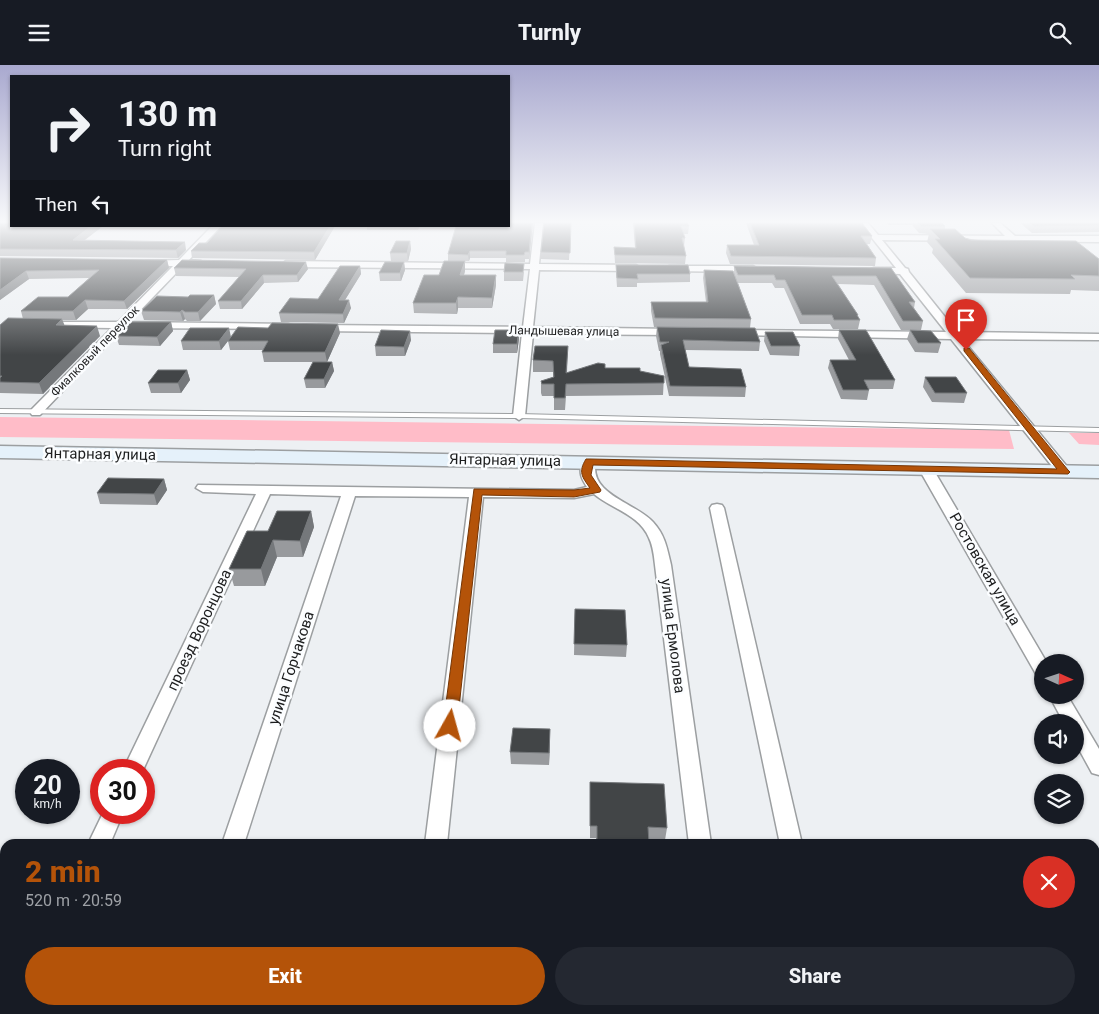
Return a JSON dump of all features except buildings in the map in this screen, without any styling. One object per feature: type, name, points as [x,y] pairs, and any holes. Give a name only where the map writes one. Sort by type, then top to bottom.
[{"type":"street","name":"Фиалковый переулок","points":[[36,412],[177,267]]},
{"type":"street","points":[[519,416],[534,267]]},
{"type":"street","points":[[565,267],[641,268]]},
{"type":"street","points":[[902,267],[1064,472]]},
{"type":"street","points":[[661,269],[758,269]]},
{"type":"street","points":[[866,271],[905,271]]},
{"type":"street","name":"Ландышевая улица","points":[[30,324],[687,332]]},
{"type":"street","points":[[727,333],[1099,337]]},
{"type":"street","name":"Янтарная улица","points":[[0,452],[1099,472]]},
{"type":"street","points":[[203,488],[349,492],[574,494],[596,490],[586,475],[586,468],[590,462]]},
{"type":"street","name":"Ростовская улица","points":[[926,469],[1034,655]]},
{"type":"street","name":"проезд Воронцова","points":[[138,759],[265,489]]},
{"type":"street","name":"улица Ермолова","points":[[596,490],[638,515],[656,535],[663,565],[699,839]]},
{"type":"street","name":"улица Горчакова","points":[[235,839],[349,492]]},
{"type":"street","points":[[437,839],[478,492]]},
{"type":"street","points":[[716,508],[790,839]]},
{"type":"street","points":[[1084,741],[1099,767]]},
{"type":"street","points":[[101,839],[108,824]]},
{"type":"lane","points":[[0,411],[519,416],[1099,430]]},
{"type":"shaded area","points":[[0,417],[1009,430],[1014,449],[0,437]]},
{"type":"shaded area","points":[[1069,433],[1099,433],[1099,445],[1079,444]]},
{"type":"route","points":[[450,726],[478,492],[574,494],[596,490],[586,475],[586,468],[590,462],[1064,472],[966,350]]}]
